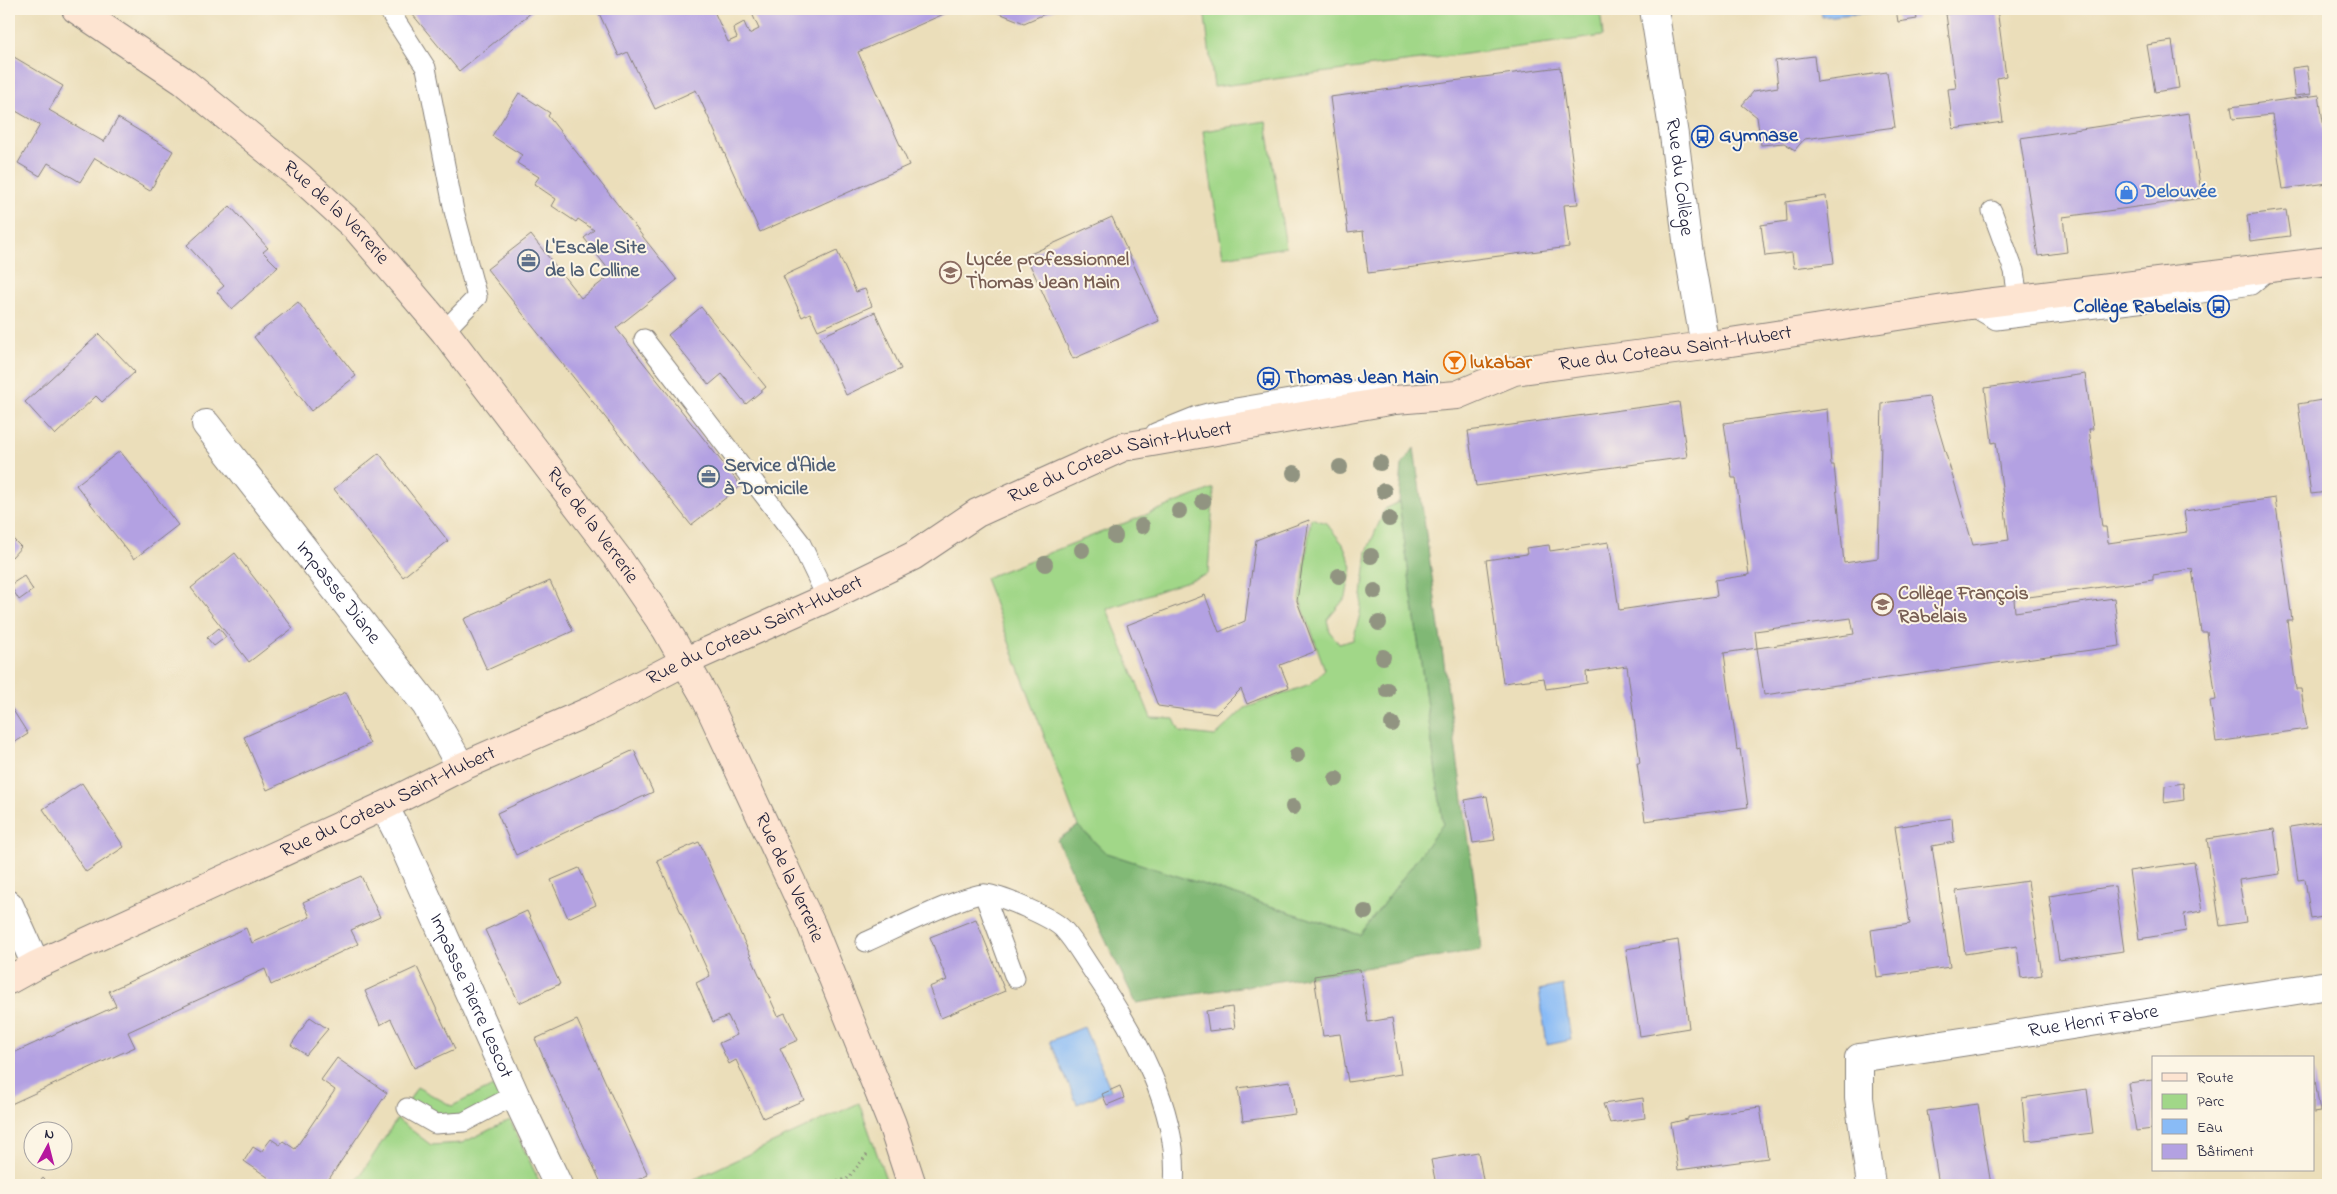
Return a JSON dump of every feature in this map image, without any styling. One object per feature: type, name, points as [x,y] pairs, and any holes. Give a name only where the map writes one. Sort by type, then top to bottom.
[{"type":"street","name":"Rue de la Verrerie","points":[[76,9],[183,81],[336,208],[357,229],[444,331],[619,560],[686,661],[811,924],[892,1124],[912,1185]]},
{"type":"street","name":"Rue du Collège","points":[[1654,9],[1688,248],[1705,346]]},
{"type":"street","name":"Rue du Coteau Saint-Hubert","points":[[9,980],[36,965],[384,806],[461,767],[592,710],[686,661],[827,598],[913,556],[976,513],[1123,447],[1395,400],[1457,395],[1514,371],[1705,346],[1970,305],[2328,261]]},
{"type":"street","name":"Impasse Diane","points":[[206,424],[426,705],[461,767]]},
{"type":"street","name":"Impasse Pierre Lescot","points":[[384,806],[398,833],[515,1095],[558,1185]]},
{"type":"street","points":[[9,905],[36,965]]},
{"type":"street","name":"Rue Henri Fabre","points":[[1871,1185],[1859,1098],[1859,1058],[2328,985]]},
{"type":"lane","points":[[388,9],[426,68],[454,210],[477,297],[444,331]]},
{"type":"lane","points":[[1992,211],[2014,271],[2018,299]]},
{"type":"lane","points":[[1970,305],[1996,320],[2146,302],[2251,285],[2273,267]]},
{"type":"lane","points":[[644,338],[800,542],[827,598]]},
{"type":"lane","points":[[984,894],[1015,978]]},
{"type":"lane","points":[[866,942],[961,900],[984,894],[1021,905],[1063,928],[1122,1014],[1162,1095],[1176,1166],[1174,1185]]},
{"type":"lane","points":[[407,1108],[435,1124],[464,1122],[515,1095]]},
{"type":"path","points":[[823,1185],[847,1179],[892,1124]]},
{"type":"green space","points":[[1204,9],[1600,9],[1603,36],[1214,87]]},
{"type":"green space","points":[[1266,121],[1286,247],[1223,257],[1203,131]]},
{"type":"green space","points":[[1414,448],[1476,893],[1481,950],[1136,1003],[1057,840],[1078,826],[1106,853],[1360,935],[1443,824],[1399,502],[1402,465]]},
{"type":"green space","points":[[1214,488],[1208,574],[1107,609],[1151,718],[1174,719],[1180,732],[1215,736],[1245,708],[1310,684],[1325,670],[1300,600],[1311,518],[1326,523],[1343,544],[1352,567],[1346,597],[1327,620],[1330,632],[1339,644],[1353,640],[1360,614],[1367,551],[1385,509],[1399,502],[1443,824],[1360,935],[1106,853],[1078,826],[985,578]]},
{"type":"green space","points":[[493,1086],[501,1098],[463,1118],[435,1120],[407,1104],[417,1087],[452,1106]]},
{"type":"green space","points":[[859,1103],[888,1185],[682,1185]]},
{"type":"green space","points":[[397,1119],[431,1145],[462,1143],[510,1120],[541,1185],[354,1185]]},
{"type":"water","points":[[1821,9],[1876,9],[1877,12],[1822,17]]},
{"type":"water","points":[[1563,985],[1571,1040],[1547,1045],[1539,990]]},
{"type":"water","points":[[1084,1027],[1111,1090],[1077,1104],[1050,1041]]},
{"type":"building","points":[[408,9],[531,9],[533,11],[459,71]]},
{"type":"building","points":[[597,9],[713,9],[728,42],[737,38],[733,28],[744,22],[749,34],[759,29],[750,9],[955,9],[858,52],[909,165],[760,232],[696,90],[655,109],[628,52],[619,56]]},
{"type":"building","points":[[989,9],[1056,9],[1024,23]]},
{"type":"building","points":[[1896,9],[1915,9],[1917,19],[1898,22]]},
{"type":"building","points":[[1997,9],[2006,76],[1997,78],[2003,122],[1953,129],[1948,89],[1956,88],[1946,14]]},
{"type":"building","points":[[2172,41],[2179,88],[2155,92],[2147,45]]},
{"type":"building","points":[[9,54],[63,86],[49,110],[104,142],[118,118],[173,151],[150,191],[95,158],[80,182],[48,163],[40,176],[18,163],[40,125],[9,107]]},
{"type":"building","points":[[1814,56],[1817,82],[1887,72],[1895,127],[1804,139],[1795,150],[1784,143],[1761,145],[1757,117],[1742,105],[1754,91],[1778,87],[1775,61]]},
{"type":"building","points":[[2307,66],[2311,94],[2295,96],[2292,68]]},
{"type":"building","points":[[1560,67],[1578,204],[1564,205],[1569,247],[1368,273],[1363,231],[1348,233],[1330,97]]},
{"type":"building","points":[[519,93],[550,113],[548,116],[677,280],[616,328],[741,486],[691,525],[487,269],[531,235],[581,298],[612,274],[584,238],[594,230],[578,219],[576,222],[552,206],[556,199],[534,184],[539,177],[517,163],[522,155],[492,136]]},
{"type":"building","points":[[2319,95],[2328,155],[2328,183],[2283,189],[2272,115],[2233,119],[2231,107]]},
{"type":"building","points":[[2189,113],[2202,198],[2063,217],[2067,252],[2038,256],[2020,138]]},
{"type":"building","points":[[1826,196],[1834,263],[1794,268],[1792,253],[1765,256],[1761,225],[1787,221],[1786,202]]},
{"type":"building","points":[[230,206],[268,248],[263,252],[278,267],[232,309],[217,292],[224,286],[187,245]]},
{"type":"building","points":[[2286,210],[2290,236],[2250,241],[2247,215]]},
{"type":"building","points":[[1112,217],[1159,321],[1073,359],[1026,256]]},
{"type":"building","points":[[837,251],[856,292],[865,289],[872,306],[818,330],[810,313],[802,317],[783,276]]},
{"type":"building","points":[[298,302],[356,376],[311,411],[254,337]]},
{"type":"building","points":[[701,307],[766,387],[746,404],[722,374],[709,385],[668,335]]},
{"type":"building","points":[[875,312],[901,369],[846,395],[820,337]]},
{"type":"building","points":[[99,334],[135,372],[102,402],[96,396],[55,435],[25,402]]},
{"type":"building","points":[[2085,374],[2093,429],[2089,429],[2102,527],[2106,527],[2108,543],[2187,532],[2184,511],[2275,498],[2292,620],[2287,620],[2296,689],[2301,689],[2307,729],[2216,742],[2210,701],[2216,700],[2207,632],[2201,632],[2192,569],[2153,575],[2153,580],[2014,599],[2015,612],[2114,598],[2120,646],[1764,695],[1757,648],[1724,653],[1737,750],[1740,749],[1748,807],[1645,821],[1637,763],[1640,763],[1627,666],[1586,672],[1587,683],[1546,689],[1544,678],[1503,683],[1486,560],[1527,554],[1526,548],[1549,545],[1550,551],[1609,542],[1619,610],[1717,596],[1715,580],[1749,575],[1736,478],[1732,478],[1724,423],[1827,409],[1831,465],[1834,465],[1844,563],[1878,558],[1882,403],[1929,397],[1973,545],[2009,540],[1996,442],[1992,443],[1985,388]],"holes":[[[1851,618],[1854,634],[1757,648],[1755,631]]]},
{"type":"building","points":[[2328,399],[2328,492],[2311,494],[2298,404]]},
{"type":"building","points":[[1679,402],[1687,457],[1476,486],[1468,431]]},
{"type":"building","points":[[120,451],[178,525],[134,559],[76,485]]},
{"type":"building","points":[[379,453],[448,541],[403,577],[334,489]]},
{"type":"building","points":[[1309,520],[1297,601],[1316,651],[1280,665],[1289,687],[1247,704],[1241,689],[1216,714],[1158,706],[1127,625],[1205,595],[1219,632],[1245,621],[1256,540]]},
{"type":"building","points":[[9,535],[21,547],[12,557],[9,554]]},
{"type":"building","points":[[235,553],[293,628],[249,662],[191,588]]},
{"type":"building","points":[[24,576],[33,590],[19,600],[10,585]]},
{"type":"building","points":[[550,581],[573,631],[487,670],[464,619]]},
{"type":"building","points":[[219,628],[226,637],[214,646],[207,638]]},
{"type":"building","points":[[346,692],[370,744],[267,790],[244,737]]},
{"type":"building","points":[[9,704],[28,734],[9,746]]},
{"type":"building","points":[[634,750],[653,792],[516,855],[497,813]]},
{"type":"building","points":[[82,783],[124,847],[86,872],[43,809]]},
{"type":"building","points":[[2183,783],[2184,800],[2164,803],[2165,786]]},
{"type":"building","points":[[1487,796],[1495,840],[1473,843],[1465,800]]},
{"type":"building","points":[[1952,818],[1954,842],[1932,846],[1950,967],[1877,977],[1871,930],[1910,924],[1895,827]]},
{"type":"building","points":[[2328,821],[2328,916],[2311,919],[2305,879],[2298,880],[2290,827]]},
{"type":"building","points":[[2274,829],[2280,874],[2239,880],[2246,922],[2220,926],[2207,839]]},
{"type":"building","points":[[699,842],[778,1016],[785,1013],[798,1040],[780,1048],[804,1100],[763,1118],[736,1060],[729,1064],[719,1043],[737,1035],[728,1016],[713,1022],[696,983],[710,976],[657,860]]},
{"type":"building","points":[[2194,862],[2202,911],[2184,914],[2186,931],[2139,939],[2129,871]]},
{"type":"building","points":[[579,868],[596,905],[568,918],[551,880]]},
{"type":"building","points":[[361,876],[380,917],[351,930],[358,944],[271,985],[265,969],[128,1032],[135,1047],[9,1105],[9,1055],[116,1006],[109,991],[246,928],[252,943],[310,917],[303,902]]},
{"type":"building","points":[[2028,881],[2042,975],[2021,978],[2017,946],[1965,954],[1956,891]]},
{"type":"building","points":[[2115,886],[2124,951],[2059,960],[2049,896]]},
{"type":"building","points":[[527,911],[560,984],[519,1003],[485,930]]},
{"type":"building","points":[[976,919],[1005,991],[941,1018],[929,987],[947,980],[930,937]]},
{"type":"building","points":[[1678,940],[1689,1028],[1640,1036],[1626,949]]},
{"type":"building","points":[[417,967],[455,1049],[414,1068],[391,1019],[380,1025],[365,991]]},
{"type":"building","points":[[1360,969],[1368,1022],[1392,1018],[1401,1074],[1348,1082],[1340,1034],[1323,1036],[1314,976]]},
{"type":"building","points":[[1232,1007],[1235,1028],[1209,1031],[1206,1011]]},
{"type":"building","points":[[310,1017],[328,1029],[306,1055],[291,1045]]},
{"type":"building","points":[[577,1020],[648,1175],[626,1185],[602,1185],[535,1039]]},
{"type":"building","points":[[337,1058],[387,1093],[325,1185],[264,1185],[269,1178],[244,1161],[253,1147],[261,1152],[271,1139],[280,1145],[283,1141],[295,1149],[335,1090],[321,1080]]},
{"type":"building","points":[[2314,1073],[2320,1112],[2314,1113]]},
{"type":"building","points":[[2152,1080],[2152,1129],[2136,1131],[2128,1083]]},
{"type":"building","points":[[1290,1081],[1295,1114],[1243,1121],[1238,1088]]},
{"type":"building","points":[[1120,1086],[1124,1098],[1107,1105],[1102,1094]]},
{"type":"building","points":[[2087,1089],[2093,1133],[2026,1141],[2022,1098]]},
{"type":"building","points":[[1643,1098],[1645,1118],[1610,1123],[1603,1104]]},
{"type":"building","points":[[1978,1104],[1991,1185],[1939,1185],[1927,1111]]},
{"type":"building","points":[[1760,1107],[1768,1158],[1678,1170],[1671,1123],[1688,1119],[1688,1117]]},
{"type":"building","points":[[1478,1152],[1484,1185],[1436,1185],[1431,1160]]},
{"type":"building","points":[[43,1178],[50,1185],[37,1185]]},
{"type":"place","name":"Gymnase","points":[[1703,136]]},
{"type":"place","name":"Delouvée","points":[[2126,192]]},
{"type":"place","name":"L'Escale Site de la Colline","points":[[529,260]]},
{"type":"place","name":"Lycée professionnel Thomas Jean Main","points":[[950,272]]},
{"type":"place","name":"Collège Rabelais","points":[[2218,307]]},
{"type":"place","name":"lukabar","points":[[1454,363]]},
{"type":"place","name":"Thomas Jean Main","points":[[1269,378]]},
{"type":"place","name":"Service d'Aide à Domicile","points":[[708,477]]},
{"type":"place","name":"Collège François Rabelais","points":[[1882,605]]}]
